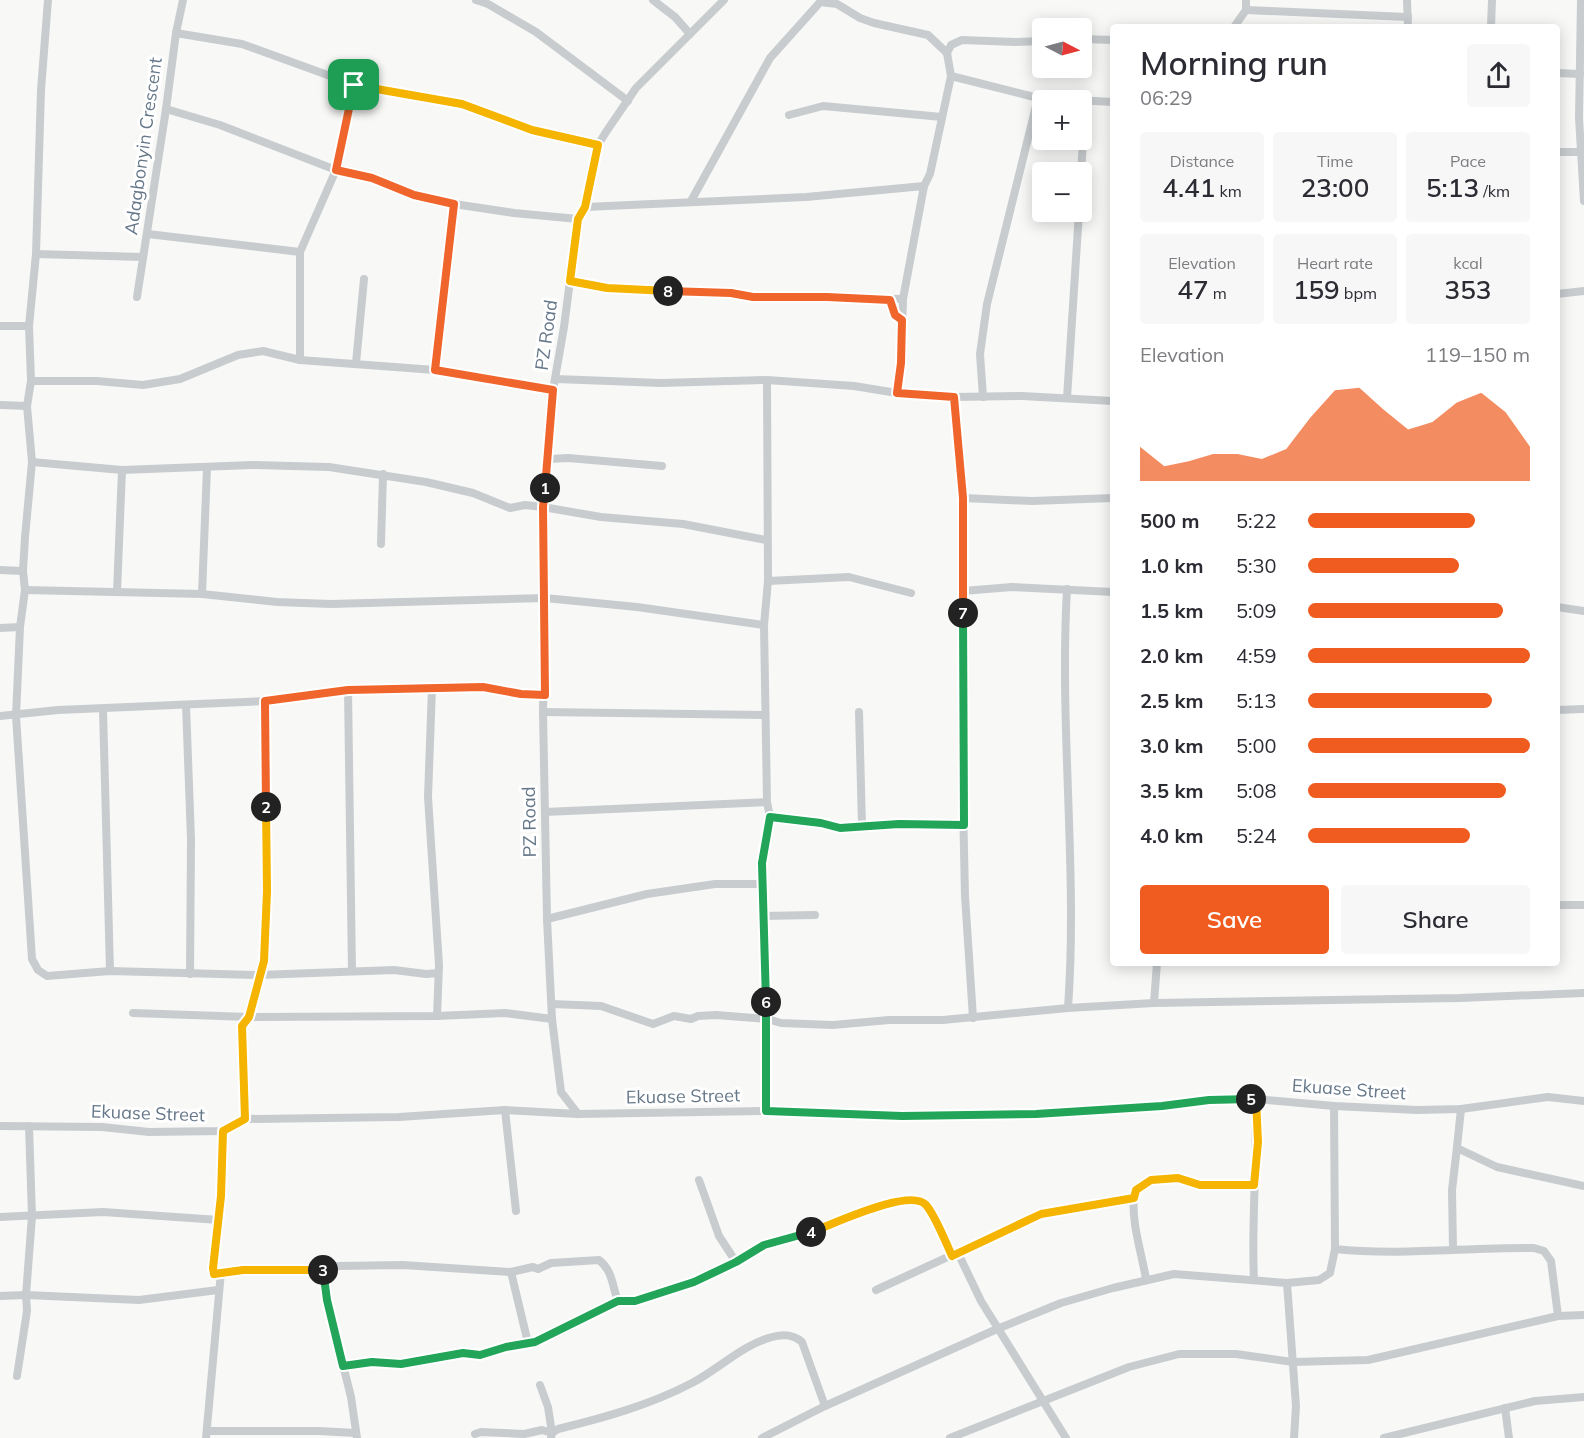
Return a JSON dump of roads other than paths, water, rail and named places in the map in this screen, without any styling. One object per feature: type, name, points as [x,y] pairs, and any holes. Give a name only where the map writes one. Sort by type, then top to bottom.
[{"type":"street","points":[[48,0],[41,90],[36,254],[29,326],[31,381],[27,406],[32,462],[23,571],[26,590],[20,627],[16,716],[32,959],[38,970],[47,975],[110,971],[259,975],[394,970],[426,974],[438,973]]},
{"type":"street","name":"Adagbonyin Crescent","points":[[137,297],[176,33],[183,0]]},
{"type":"street","points":[[476,0],[488,4],[536,32],[628,101]]},
{"type":"street","points":[[653,0],[675,16],[690,34]]},
{"type":"street","name":"PZ Road","points":[[578,1114],[561,1092],[552,1019],[548,919],[543,712],[545,598],[543,507],[549,459],[553,390],[578,219],[585,207],[598,145],[636,88],[723,0]]},
{"type":"street","points":[[1236,24],[1246,10],[1246,0]]},
{"type":"street","points":[[1407,0],[1408,24]]},
{"type":"street","points":[[1491,24],[1492,0]]},
{"type":"street","points":[[1581,0],[1580,118],[1584,201]]},
{"type":"street","points":[[691,201],[770,58],[821,1],[836,2],[867,20],[928,35],[947,53]]},
{"type":"street","points":[[1246,10],[1408,17]]},
{"type":"street","points":[[176,33],[242,44],[354,85],[462,104],[532,130],[598,145]]},
{"type":"street","points":[[1092,39],[1110,39]]},
{"type":"street","points":[[897,393],[901,363],[903,299],[924,186],[930,174],[951,76],[947,53],[951,45],[962,40],[1032,41]]},
{"type":"street","points":[[1560,73],[1580,74]]},
{"type":"street","points":[[951,76],[1032,96]]},
{"type":"street","points":[[300,360],[300,252],[336,170],[354,85]]},
{"type":"street","points":[[1092,100],[1110,102]]},
{"type":"street","points":[[789,115],[823,106],[942,117]]},
{"type":"street","points":[[166,109],[220,125],[336,170],[372,178],[414,195],[514,213],[578,219]]},
{"type":"street","points":[[983,397],[980,354],[987,304],[1032,122]]},
{"type":"street","points":[[1560,152],[1582,152]]},
{"type":"street","points":[[585,207],[806,197],[924,186]]},
{"type":"street","points":[[435,370],[454,204]]},
{"type":"street","points":[[1067,398],[1078,222]]},
{"type":"street","points":[[148,234],[300,252]]},
{"type":"street","points":[[36,254],[143,257]]},
{"type":"street","points":[[356,363],[364,279]]},
{"type":"street","points":[[570,281],[607,288],[731,293],[753,297],[903,299]]},
{"type":"street","points":[[1560,294],[1584,291]]},
{"type":"street","points":[[890,300],[895,315],[902,320]]},
{"type":"street","points":[[0,326],[29,326]]},
{"type":"street","points":[[31,381],[97,381],[143,385],[180,379],[238,355],[263,351],[300,360],[435,370],[553,390]]},
{"type":"street","points":[[556,379],[661,383],[766,380],[854,386],[897,393],[954,397],[1110,401]]},
{"type":"street","points":[[766,380],[768,581],[764,625],[767,802],[770,817],[762,863],[767,1019],[766,1111]]},
{"type":"street","points":[[954,397],[963,498],[964,896],[973,1018]]},
{"type":"street","points":[[0,405],[27,406]]},
{"type":"street","points":[[549,459],[568,458],[662,466]]},
{"type":"street","points":[[32,462],[122,470],[252,465],[329,467],[383,474],[473,493],[510,508],[525,505],[601,517],[683,524],[766,540]]},
{"type":"street","points":[[202,594],[207,468]]},
{"type":"street","points":[[117,592],[122,470]]},
{"type":"street","points":[[381,544],[383,474]]},
{"type":"street","points":[[963,498],[1032,501],[1110,498]]},
{"type":"street","points":[[0,570],[23,571]]},
{"type":"street","points":[[768,581],[849,577],[911,593]]},
{"type":"street","points":[[963,591],[1012,587],[1110,592]]},
{"type":"street","points":[[1067,589],[1064,651],[1070,898],[1068,1008]]},
{"type":"street","points":[[26,590],[202,594],[277,602],[331,604],[545,598],[637,607],[764,625]]},
{"type":"street","points":[[1560,607],[1584,611]]},
{"type":"street","points":[[0,628],[20,627]]},
{"type":"street","points":[[0,716],[58,710],[265,701],[348,690],[483,687],[521,694],[545,695]]},
{"type":"street","points":[[432,688],[428,797],[438,973],[437,1016]]},
{"type":"street","points":[[348,690],[352,971]]},
{"type":"street","points":[[245,1119],[242,1026],[249,1017],[264,961],[267,891],[265,701]]},
{"type":"street","points":[[186,705],[191,839],[190,974]]},
{"type":"street","points":[[103,709],[110,971]]},
{"type":"street","points":[[1560,710],[1584,709]]},
{"type":"street","points":[[543,712],[765,716]]},
{"type":"street","points":[[859,712],[862,825]]},
{"type":"street","points":[[545,812],[767,802]]},
{"type":"street","points":[[770,817],[821,823],[840,828],[899,824],[964,825]]},
{"type":"street","points":[[548,919],[647,894],[715,884],[762,884]]},
{"type":"street","points":[[1560,905],[1584,905]]},
{"type":"street","points":[[763,916],[815,915]]},
{"type":"street","points":[[1154,1003],[1157,966]]},
{"type":"street","points":[[552,1004],[602,1006],[653,1024],[674,1016],[691,1019],[698,1016],[716,1016],[813,1025],[973,1018],[1068,1008],[1154,1003],[1584,993]]},
{"type":"street","points":[[133,1013],[249,1017],[437,1016],[506,1013],[552,1019]]},
{"type":"street","name":"Ekuase Street","points":[[0,1126],[102,1127],[149,1132],[223,1131],[245,1119],[399,1117],[505,1110],[578,1114],[766,1111],[902,1116],[1036,1114],[1162,1106],[1209,1100],[1256,1099],[1417,1110],[1461,1109],[1548,1097],[1584,1101]]},
{"type":"street","points":[[1254,1280],[1252,1241],[1258,1142],[1256,1099]]},
{"type":"street","points":[[762,1438],[825,1406],[1061,1303],[1146,1280],[1184,1274],[1216,1279],[1287,1282],[1319,1280],[1326,1276],[1330,1273],[1335,1249],[1334,1106]]},
{"type":"street","points":[[1453,1249],[1452,1190],[1461,1109]]},
{"type":"street","points":[[505,1110],[516,1211]]},
{"type":"street","points":[[17,1376],[27,1311],[26,1295],[32,1216],[30,1126]]},
{"type":"street","points":[[223,1131],[221,1196],[214,1274],[323,1270],[338,1266],[403,1265],[511,1272],[533,1267],[538,1269],[551,1263],[598,1260],[605,1265],[612,1278],[618,1301]]},
{"type":"street","points":[[1457,1147],[1497,1167],[1584,1186]]},
{"type":"street","points":[[1146,1280],[1136,1224],[1134,1198],[1136,1190],[1151,1180],[1178,1178],[1200,1185],[1254,1185]]},
{"type":"street","points":[[699,1180],[719,1236],[736,1262]]},
{"type":"street","points":[[876,1290],[1041,1214],[1134,1198]]},
{"type":"street","points":[[343,1366],[372,1362],[401,1364],[463,1353],[480,1355],[535,1342],[618,1301],[635,1301],[694,1282],[736,1262],[764,1245],[801,1236],[891,1203],[918,1200],[926,1205],[997,1329],[1066,1438]]},
{"type":"street","points":[[0,1216],[103,1212],[219,1220]]},
{"type":"street","points":[[1335,1249],[1360,1252],[1412,1252],[1534,1248],[1544,1251],[1551,1261],[1558,1316]]},
{"type":"street","points":[[221,1272],[207,1435],[356,1436],[351,1397],[327,1300],[323,1270]]},
{"type":"street","points":[[511,1272],[528,1343]]},
{"type":"street","points":[[1287,1282],[1296,1406],[1294,1438]]},
{"type":"street","points":[[0,1296],[139,1300],[218,1290]]},
{"type":"street","points":[[950,1438],[963,1436],[1042,1401],[1129,1367],[1179,1354],[1236,1354],[1293,1362],[1368,1360],[1558,1316],[1584,1315]]},
{"type":"street","points":[[552,1436],[558,1429],[604,1418],[690,1384],[752,1345],[778,1335],[788,1335],[802,1342],[825,1406]]},
{"type":"street","points":[[540,1385],[548,1407],[552,1436]]},
{"type":"street","points":[[1384,1438],[1535,1401],[1584,1396]]},
{"type":"street","points":[[1505,1408],[1509,1438]]},
{"type":"street","points":[[476,1434],[481,1432],[524,1434],[542,1430],[552,1436]]}]
